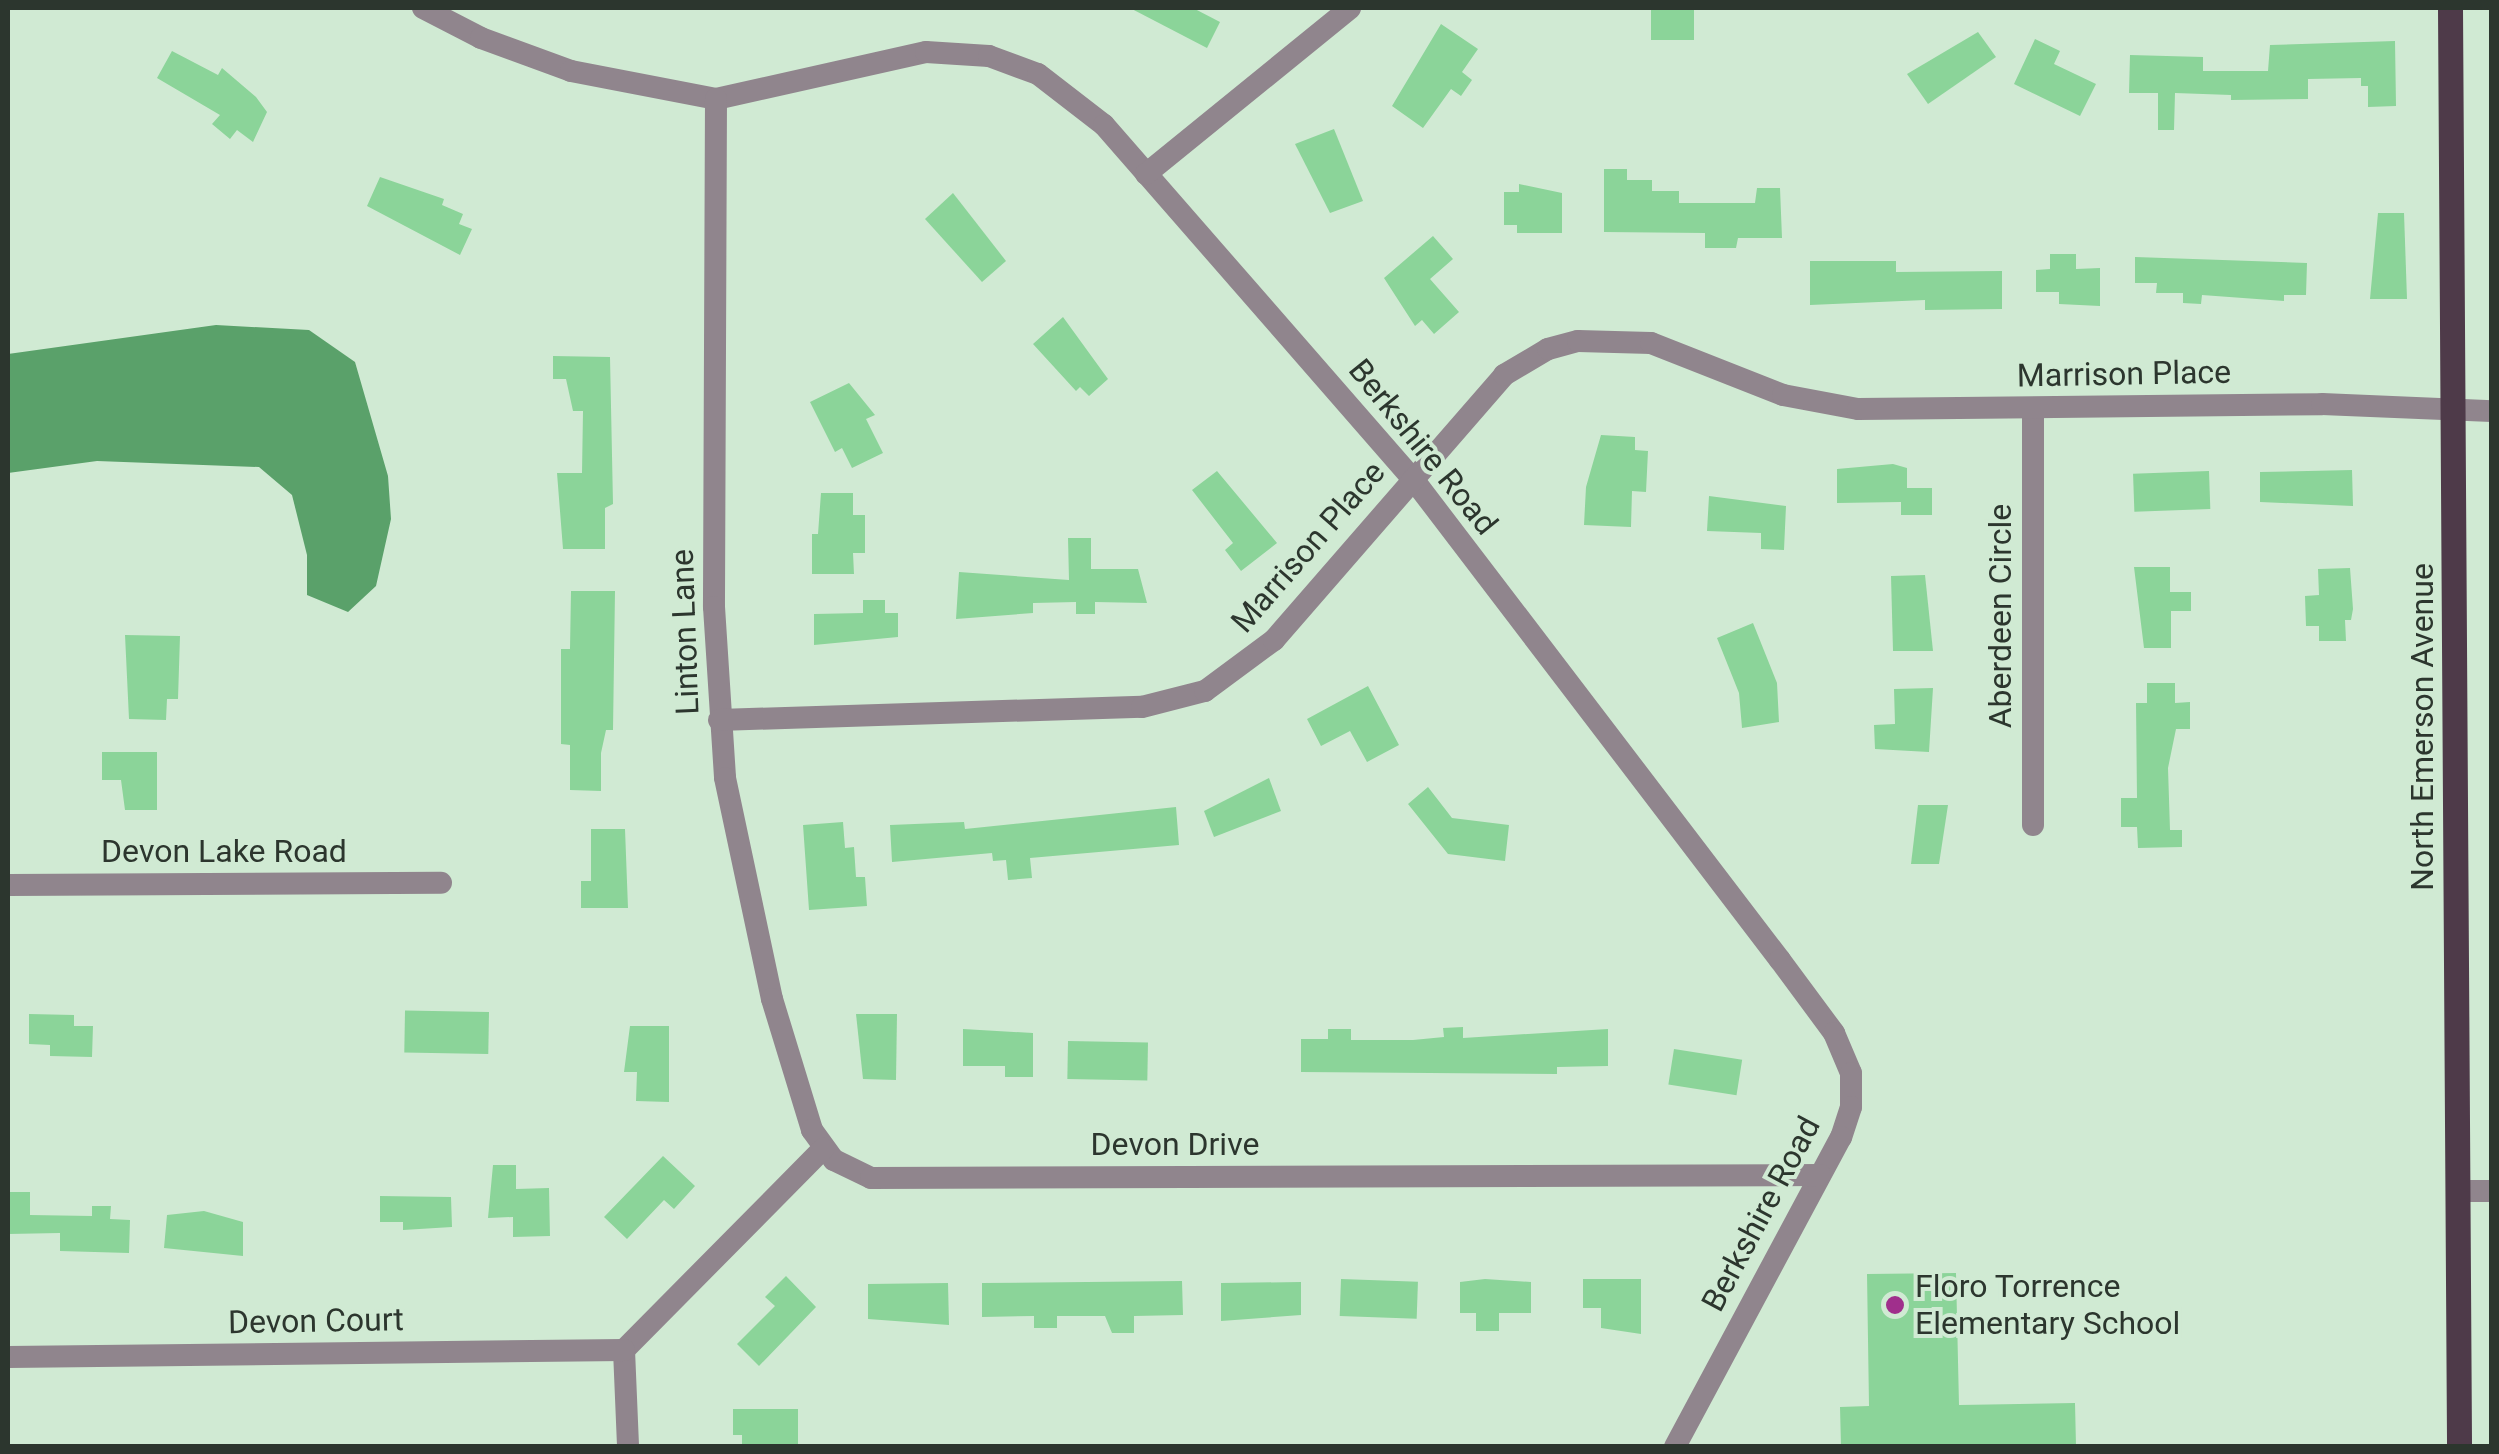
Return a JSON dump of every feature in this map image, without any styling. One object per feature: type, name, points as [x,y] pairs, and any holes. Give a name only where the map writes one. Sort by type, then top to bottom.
[{"type":"main road","name":"North Emerson Avenue","points":[[2450,8],[2458,1446]]},
{"type":"street","name":"Berkshire Road","points":[[423,8],[481,38],[570,71],[716,99],[894,57],[988,56],[1057,84],[1146,174],[1413,478],[1834,1033],[1851,1073],[1852,1107],[1820,1176],[1675,1446]]},
{"type":"street","points":[[1146,174],[1350,8]]},
{"type":"street","name":"Linton Lane","points":[[716,99],[719,720],[753,930],[822,1148]]},
{"type":"street","name":"Marrison Place","points":[[719,720],[1142,707],[1184,700],[1259,655],[1504,375],[1548,349],[1599,338],[1651,343],[1826,406],[2492,411]]},
{"type":"street","name":"Aberdeen Circle","points":[[2034,408],[2034,825]]},
{"type":"street","name":"Devon Lake Road","points":[[8,885],[441,883]]},
{"type":"street","points":[[628,1446],[624,1350],[822,1148]]},
{"type":"street","name":"Devon Drive","points":[[822,1148],[871,1178],[1820,1176]]},
{"type":"street","points":[[2458,1191],[2492,1191]]},
{"type":"street","name":"Devon Court","points":[[8,1357],[624,1350]]},
{"type":"shaded area","points":[[216,325],[309,330],[355,362],[388,476],[391,519],[376,586],[348,612],[307,595],[307,555],[292,495],[259,467],[97,461],[8,473],[8,354]]},
{"type":"building","points":[[1130,8],[1193,8],[1220,22],[1207,48]]},
{"type":"building","points":[[1651,8],[1694,8],[1694,40],[1651,40]]},
{"type":"building","points":[[1441,24],[1478,49],[1462,72],[1472,80],[1461,96],[1451,89],[1423,128],[1392,106]]},
{"type":"building","points":[[1978,32],[1996,57],[1928,104],[1907,74]]},
{"type":"building","points":[[2035,39],[2060,51],[2054,64],[2096,84],[2080,116],[2014,84]]},
{"type":"building","points":[[2395,41],[2396,106],[2368,107],[2368,86],[2361,86],[2361,78],[2308,79],[2308,99],[2231,100],[2231,95],[2175,93],[2174,130],[2158,130],[2158,93],[2129,93],[2130,55],[2203,57],[2203,71],[2268,71],[2270,45]]},
{"type":"building","points":[[172,51],[218,75],[222,68],[256,97],[267,112],[253,142],[237,130],[230,139],[212,124],[220,115],[157,78]]},
{"type":"building","points":[[1334,129],[1363,201],[1330,213],[1295,144]]},
{"type":"building","points":[[1604,169],[1627,169],[1627,180],[1652,180],[1652,191],[1679,191],[1679,203],[1755,203],[1757,188],[1780,188],[1782,238],[1738,238],[1736,248],[1705,248],[1705,233],[1604,232]]},
{"type":"building","points":[[380,177],[444,199],[442,205],[463,214],[459,224],[472,229],[460,255],[367,206]]},
{"type":"building","points":[[1519,184],[1562,193],[1562,233],[1517,233],[1517,225],[1504,225],[1504,192],[1519,192]]},
{"type":"building","points":[[953,193],[1006,261],[982,282],[925,219]]},
{"type":"building","points":[[2378,213],[2404,213],[2407,299],[2370,299]]},
{"type":"building","points":[[1433,236],[1453,259],[1430,279],[1459,312],[1434,334],[1422,320],[1415,326],[1384,278]]},
{"type":"building","points":[[2050,254],[2076,254],[2076,269],[2100,268],[2100,306],[2059,304],[2059,292],[2036,292],[2036,270],[2050,269]]},
{"type":"building","points":[[2135,257],[2307,263],[2306,295],[2284,295],[2284,301],[2202,295],[2201,304],[2183,303],[2183,293],[2156,293],[2157,283],[2135,283]]},
{"type":"building","points":[[1810,261],[1896,261],[1896,272],[2002,271],[2002,309],[1925,310],[1925,300],[1810,305]]},
{"type":"building","points":[[1063,317],[1108,379],[1089,396],[1080,387],[1076,391],[1033,344]]},
{"type":"building","points":[[553,356],[610,357],[613,504],[605,508],[605,549],[563,549],[557,473],[582,473],[583,411],[573,411],[566,379],[553,379]]},
{"type":"building","points":[[849,383],[875,415],[866,419],[883,453],[852,468],[842,448],[835,452],[810,402]]},
{"type":"building","points":[[1601,435],[1635,437],[1635,450],[1648,451],[1646,492],[1632,491],[1631,527],[1584,525],[1586,487]]},
{"type":"building","points":[[1893,464],[1907,468],[1907,488],[1932,488],[1932,515],[1901,515],[1901,502],[1837,503],[1837,469]]},
{"type":"building","points":[[2352,470],[2353,506],[2260,502],[2260,472]]},
{"type":"building","points":[[1217,471],[1277,543],[1241,571],[1225,550],[1233,543],[1192,490]]},
{"type":"building","points":[[2209,471],[2210,509],[2134,512],[2133,474]]},
{"type":"building","points":[[821,493],[853,493],[853,515],[865,515],[865,553],[853,553],[854,574],[812,574],[812,534],[818,534]]},
{"type":"building","points":[[1709,496],[1786,506],[1784,550],[1761,549],[1761,533],[1707,531]]},
{"type":"building","points":[[1068,538],[1091,538],[1091,569],[1138,569],[1147,603],[1095,602],[1095,614],[1076,614],[1076,602],[1033,603],[1033,613],[956,619],[959,572],[1069,580]]},
{"type":"building","points":[[2134,567],[2170,567],[2170,592],[2191,592],[2191,611],[2171,611],[2171,648],[2144,648]]},
{"type":"building","points":[[2350,568],[2353,609],[2351,620],[2345,620],[2346,641],[2319,641],[2319,626],[2306,626],[2305,596],[2319,595],[2318,569]]},
{"type":"building","points":[[1925,575],[1933,651],[1893,651],[1891,576]]},
{"type":"building","points":[[571,591],[615,591],[613,730],[606,730],[601,753],[601,791],[570,790],[570,745],[561,744],[561,649],[570,649]]},
{"type":"building","points":[[863,600],[885,600],[885,613],[898,613],[898,637],[814,645],[814,614],[863,613]]},
{"type":"building","points":[[1753,623],[1777,683],[1779,722],[1742,728],[1739,693],[1717,638]]},
{"type":"building","points":[[125,635],[180,636],[178,699],[167,699],[166,720],[129,719]]},
{"type":"building","points":[[2147,683],[2175,683],[2175,703],[2190,702],[2190,729],[2176,729],[2168,768],[2170,830],[2182,830],[2182,847],[2138,848],[2137,827],[2121,827],[2121,798],[2137,798],[2136,703],[2147,703]]},
{"type":"building","points":[[1368,686],[1399,745],[1367,762],[1350,731],[1321,746],[1307,719]]},
{"type":"building","points":[[1933,688],[1929,752],[1875,749],[1874,725],[1895,724],[1894,689]]},
{"type":"building","points":[[102,752],[157,752],[157,810],[125,810],[121,780],[102,780]]},
{"type":"building","points":[[1269,778],[1281,811],[1214,837],[1204,811]]},
{"type":"building","points":[[1428,787],[1452,818],[1509,825],[1505,861],[1448,854],[1408,804]]},
{"type":"building","points":[[1918,805],[1948,805],[1939,864],[1911,864]]},
{"type":"building","points":[[1176,807],[1179,845],[1030,858],[1032,878],[1008,880],[1006,860],[993,861],[992,853],[892,862],[890,825],[964,822],[965,829]]},
{"type":"building","points":[[843,822],[845,848],[854,847],[856,877],[865,877],[867,906],[809,910],[803,825]]},
{"type":"building","points":[[591,829],[625,829],[628,908],[581,908],[581,881],[591,881]]},
{"type":"building","points":[[405,1011],[489,1012],[488,1054],[404,1053]]},
{"type":"building","points":[[29,1014],[74,1015],[74,1026],[93,1026],[92,1057],[50,1056],[50,1045],[29,1044]]},
{"type":"building","points":[[856,1014],[897,1014],[896,1080],[863,1079]]},
{"type":"building","points":[[630,1026],[669,1026],[669,1102],[636,1101],[637,1072],[624,1072]]},
{"type":"building","points":[[1463,1027],[1463,1038],[1608,1029],[1608,1066],[1557,1067],[1557,1074],[1301,1072],[1301,1039],[1328,1039],[1328,1029],[1351,1029],[1351,1040],[1413,1040],[1444,1037],[1443,1028]]},
{"type":"building","points":[[963,1029],[1033,1033],[1033,1077],[1005,1077],[1005,1066],[963,1066]]},
{"type":"building","points":[[1068,1041],[1148,1042],[1147,1080],[1067,1079]]},
{"type":"building","points":[[1674,1049],[1742,1060],[1737,1095],[1668,1085]]},
{"type":"building","points":[[663,1156],[695,1186],[674,1209],[664,1200],[627,1239],[604,1217]]},
{"type":"building","points":[[493,1165],[516,1165],[516,1189],[549,1188],[550,1236],[513,1237],[513,1217],[488,1218]]},
{"type":"building","points":[[8,1192],[30,1192],[30,1215],[92,1216],[92,1206],[111,1206],[110,1219],[130,1220],[129,1253],[60,1251],[60,1233],[8,1234]]},
{"type":"building","points":[[380,1196],[451,1197],[452,1227],[403,1230],[403,1222],[380,1222]]},
{"type":"building","points":[[204,1211],[243,1222],[243,1256],[164,1248],[167,1215]]},
{"type":"building","points":[[1956,1273],[1959,1405],[2075,1403],[2076,1446],[1841,1446],[1840,1407],[1869,1406],[1867,1274]]},
{"type":"building","points":[[786,1276],[816,1307],[759,1366],[737,1344],[775,1306],[765,1297]]},
{"type":"building","points":[[1341,1279],[1418,1282],[1417,1319],[1340,1316]]},
{"type":"building","points":[[1583,1279],[1641,1279],[1641,1334],[1601,1328],[1601,1308],[1583,1308]]},
{"type":"building","points":[[1182,1281],[1183,1315],[1134,1316],[1134,1333],[1112,1333],[1105,1316],[1057,1316],[1057,1328],[1034,1328],[1034,1316],[982,1317],[982,1283]]},
{"type":"building","points":[[1301,1282],[1301,1315],[1221,1321],[1221,1283]]},
{"type":"building","points":[[1460,1282],[1531,1282],[1531,1313],[1499,1313],[1499,1331],[1476,1331],[1476,1313],[1460,1313]]},
{"type":"building","points":[[948,1283],[949,1325],[868,1319],[868,1284]]},
{"type":"building","points":[[733,1409],[798,1409],[798,1446],[742,1446],[742,1435],[733,1435]]},
{"type":"place","name":"Floro Torrence Elementary School","points":[[1895,1305]]}]
